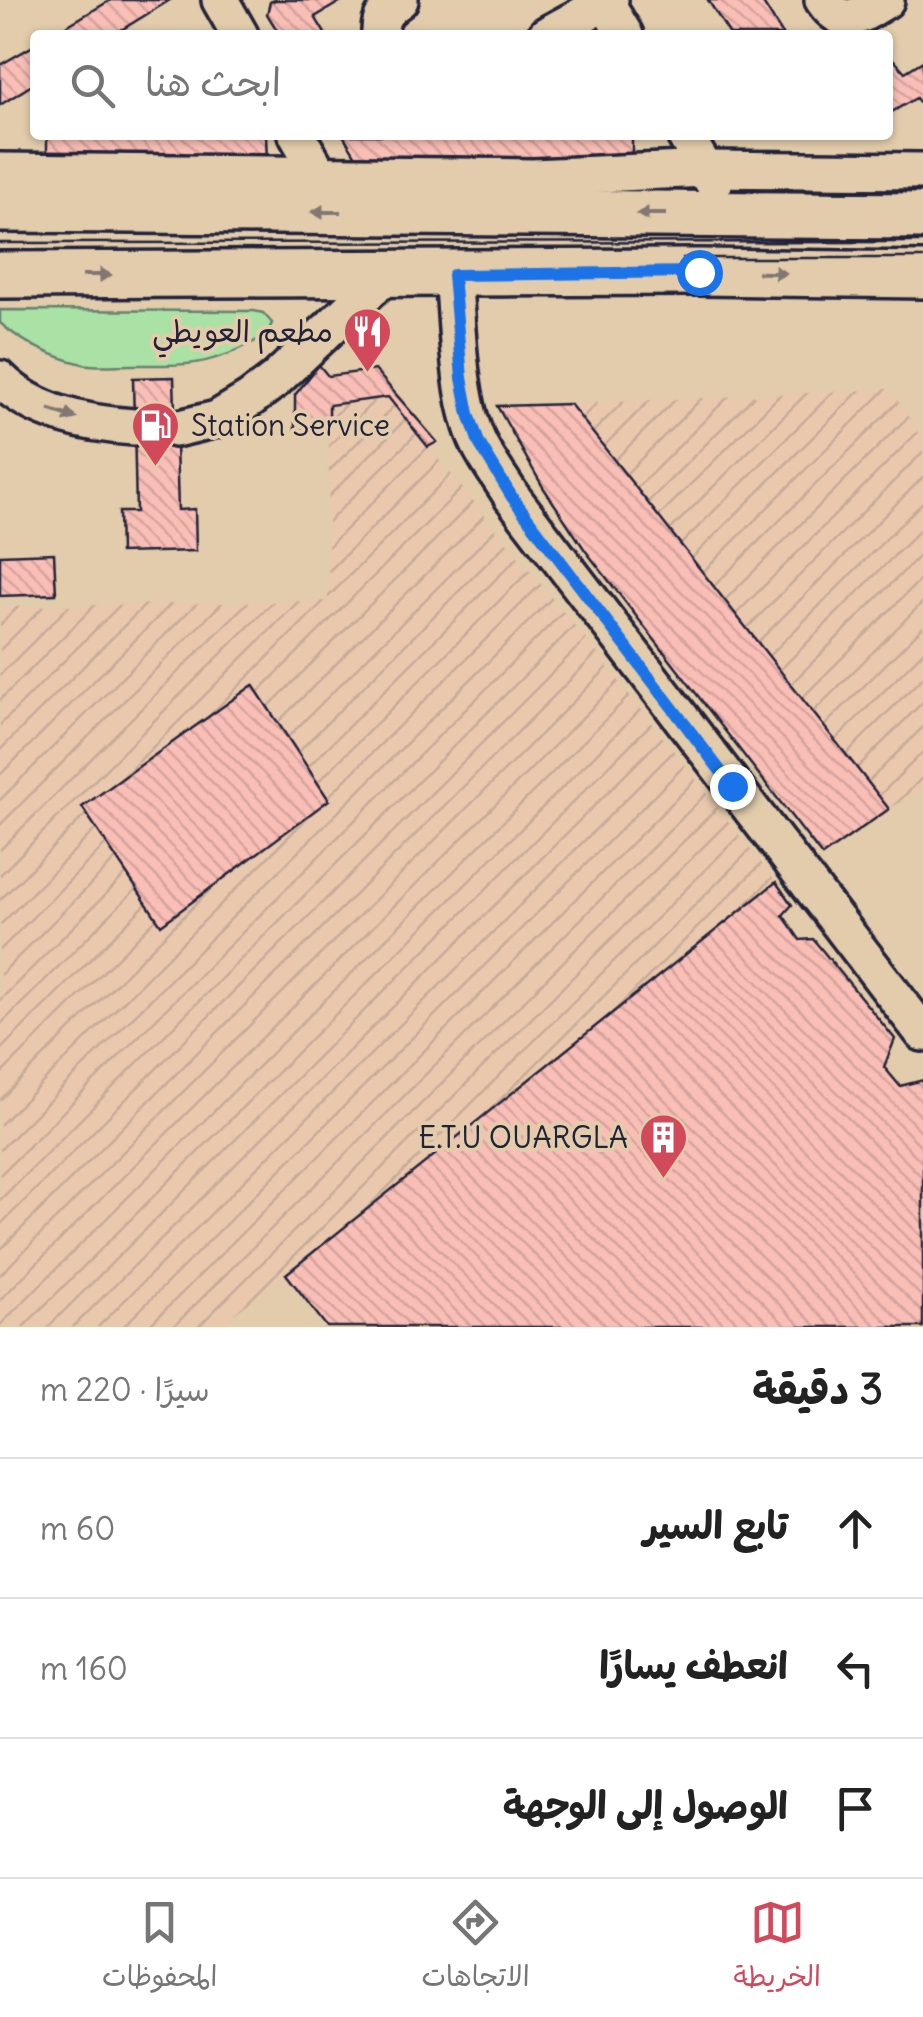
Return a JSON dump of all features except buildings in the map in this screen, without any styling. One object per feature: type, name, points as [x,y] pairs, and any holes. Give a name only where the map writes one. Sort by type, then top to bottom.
[{"type":"main road","points":[[0,210],[923,216]]},
{"type":"main road","points":[[0,275],[923,275]]},
{"type":"street","points":[[220,0],[237,30]]},
{"type":"street","points":[[380,30],[385,11],[400,0]]},
{"type":"street","points":[[823,0],[839,17],[849,19],[886,0]]},
{"type":"street","points":[[555,30],[606,1],[622,30]]},
{"type":"street","points":[[300,140],[320,175]]},
{"type":"street","points":[[688,140],[733,214]]},
{"type":"street","points":[[0,172],[533,177],[706,170],[923,171]]},
{"type":"street","points":[[175,428],[217,418],[250,399],[388,273]]},
{"type":"street","points":[[453,275],[469,414],[479,443],[495,470],[580,588],[923,1033]]},
{"type":"street","points":[[0,379],[34,404],[58,414],[100,425],[134,428]]},
{"type":"shaded area","points":[[890,389],[923,440],[923,786],[889,809],[570,404]]},
{"type":"shaded area","points":[[388,397],[597,653],[776,882],[218,1327],[0,1327],[0,607],[328,601],[329,405]]},
{"type":"green space","points":[[0,310],[254,311],[263,313],[272,323],[257,340],[201,362],[95,365],[61,357],[28,343],[0,323]]},
{"type":"tram line","points":[[0,243],[923,242]]},
{"type":"tram line","points":[[683,258],[923,258]]},
{"type":"place","name":"مطعم العويطي","points":[[368,374]]},
{"type":"place","name":"Station Service","points":[[156,468]]},
{"type":"place","name":"E.T.U OUARGLA","points":[[663,1180]]},
{"type":"route","points":[[699,272],[453,275],[462,378],[479,443],[512,497],[732,786]]}]
